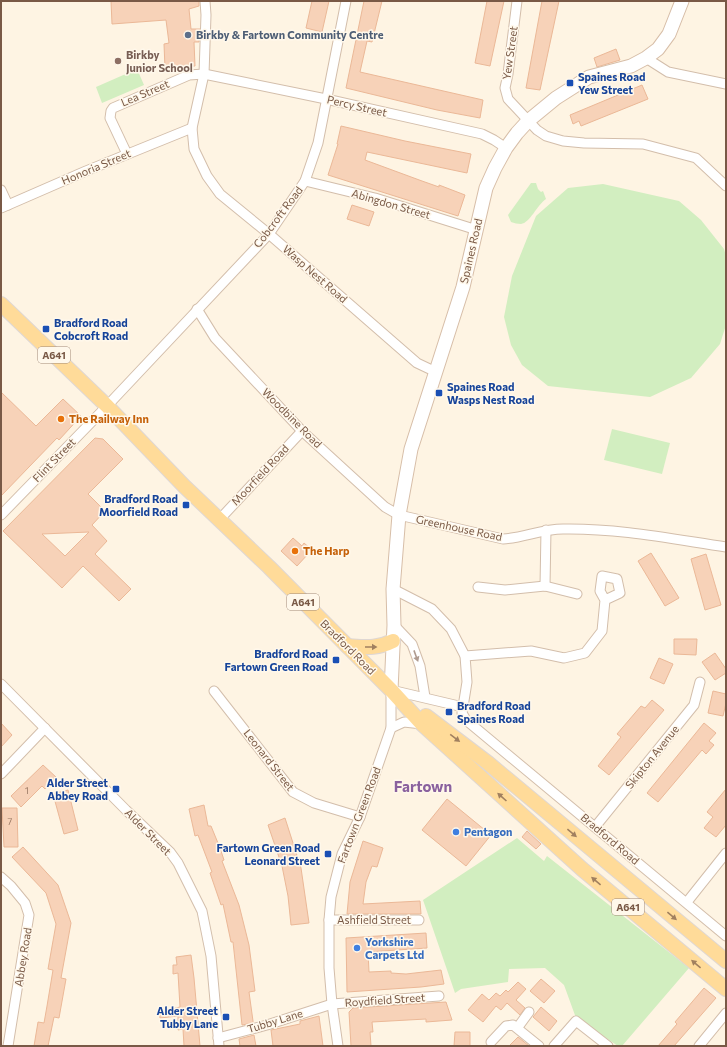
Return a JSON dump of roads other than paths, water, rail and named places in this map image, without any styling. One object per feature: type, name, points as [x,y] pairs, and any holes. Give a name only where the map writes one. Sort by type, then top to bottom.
[{"type":"main road","name":"Bradford Road","points":[[1,304],[107,406],[184,486],[269,567],[391,690],[488,763],[726,961]]},
{"type":"main road","points":[[348,646],[374,648],[383,646],[393,641]]},
{"type":"main road","name":"A641","points":[[391,690],[422,724],[582,869],[726,989]]},
{"type":"street","name":"Wasp Nest Road","points":[[205,1],[204,74],[192,128],[194,149],[207,176],[220,194],[269,234],[417,363],[436,372]]},
{"type":"street","name":"Cobcroft Road","points":[[107,406],[269,234],[305,181],[318,144],[346,1]]},
{"type":"street","name":"Yew Street","points":[[517,1],[505,88],[508,99],[537,130],[546,136],[563,142],[643,144],[696,158],[726,186]]},
{"type":"street","name":"Spaines Road","points":[[391,690],[394,625],[393,589],[399,515],[411,450],[463,287],[486,188],[506,148],[517,133],[528,122],[556,98],[589,77],[631,66],[646,58],[658,49],[669,34],[682,1]]},
{"type":"street","points":[[646,58],[668,72],[726,84]]},
{"type":"street","name":"Percy Street","points":[[204,74],[326,99],[482,134],[506,148]]},
{"type":"street","name":"Lea Street","points":[[127,154],[110,118],[113,108],[189,75],[204,74]]},
{"type":"street","name":"Honoria Street","points":[[5,206],[192,128]]},
{"type":"street","name":"Abingdon Street","points":[[305,181],[375,198],[477,230]]},
{"type":"street","points":[[1,190],[5,206]]},
{"type":"street","name":"Woodbine Road","points":[[197,309],[215,338],[302,431],[385,507],[399,515]]},
{"type":"street","name":"Flint Street","points":[[1,515],[107,406]]},
{"type":"street","name":"Moorfield Road","points":[[217,518],[302,431]]},
{"type":"street","name":"Greenhouse Road","points":[[399,515],[503,539],[514,539],[546,530],[599,529],[726,548]]},
{"type":"street","points":[[545,586],[546,530]]},
{"type":"street","points":[[478,587],[504,590],[545,586],[577,594]]},
{"type":"street","points":[[391,690],[463,707],[467,682],[465,656],[451,629],[432,608],[393,589]]},
{"type":"street","points":[[465,656],[531,651],[564,658],[585,653],[602,631],[606,600]]},
{"type":"street","points":[[394,625],[412,644],[420,666],[425,698]]},
{"type":"street","name":"Skipton Avenue","points":[[595,827],[694,705],[700,682]]},
{"type":"street","name":"Alder Street","points":[[1,684],[126,810],[170,852],[178,863],[202,911],[211,956],[219,1042]]},
{"type":"street","name":"Fartown Green Road","points":[[338,1046],[332,1004],[328,920],[331,897],[342,854],[360,817],[391,728],[391,690]]},
{"type":"street","name":"Leonard Street","points":[[214,691],[293,792],[314,804],[360,817]]},
{"type":"street","name":"Bradford Road","points":[[463,707],[462,714],[466,720],[726,936]]},
{"type":"street","points":[[391,728],[404,722],[422,724]]},
{"type":"street","points":[[1,774],[45,728]]},
{"type":"street","points":[[686,902],[726,854]]},
{"type":"street","name":"Abbey Road","points":[[1,877],[11,886],[25,903],[29,915],[8,1046]]},
{"type":"street","name":"Ashfield Street","points":[[328,920],[419,920]]},
{"type":"street","name":"Roydfield Street","points":[[332,1004],[439,996]]},
{"type":"street","name":"Tubby Lane","points":[[219,1042],[332,1004]]},
{"type":"street","points":[[518,1027],[530,1012]]},
{"type":"street","points":[[699,1046],[726,1013]]},
{"type":"street","points":[[554,1046],[576,1021],[608,1046]]},
{"type":"street","points":[[492,1042],[506,1026],[513,1025],[518,1027],[538,1046]]},
{"type":"place","name":"Birkby & Fartown Community Centre","points":[[188,35]]},
{"type":"place","name":"Birkby Junior School","points":[[118,61]]},
{"type":"place","name":"Spaines Road Yew Street","points":[[570,83]]},
{"type":"place","name":"Bradford Road Cobcroft Road","points":[[46,329]]},
{"type":"place","name":"Spaines Road Wasps Nest Road","points":[[439,393]]},
{"type":"place","name":"The Railway Inn","points":[[61,419]]},
{"type":"place","name":"Bradford Road Moorfield Road","points":[[186,505]]},
{"type":"place","name":"The Harp","points":[[295,551]]},
{"type":"place","name":"Bradford Road Fartown Green Road","points":[[336,660]]},
{"type":"place","name":"Bradford Road Spaines Road","points":[[449,712]]},
{"type":"place","name":"Alder Street Abbey Road","points":[[116,789]]},
{"type":"place","name":"Pentagon","points":[[456,832]]},
{"type":"place","name":"Fartown Green Road Leonard Street","points":[[328,854]]},
{"type":"place","name":"Yorkshire Carpets Ltd","points":[[357,948]]},
{"type":"place","name":"Alder Street Tubby Lane","points":[[226,1017]]},
{"type":"district","name":"Fartown","points":[[423,787]]}]
